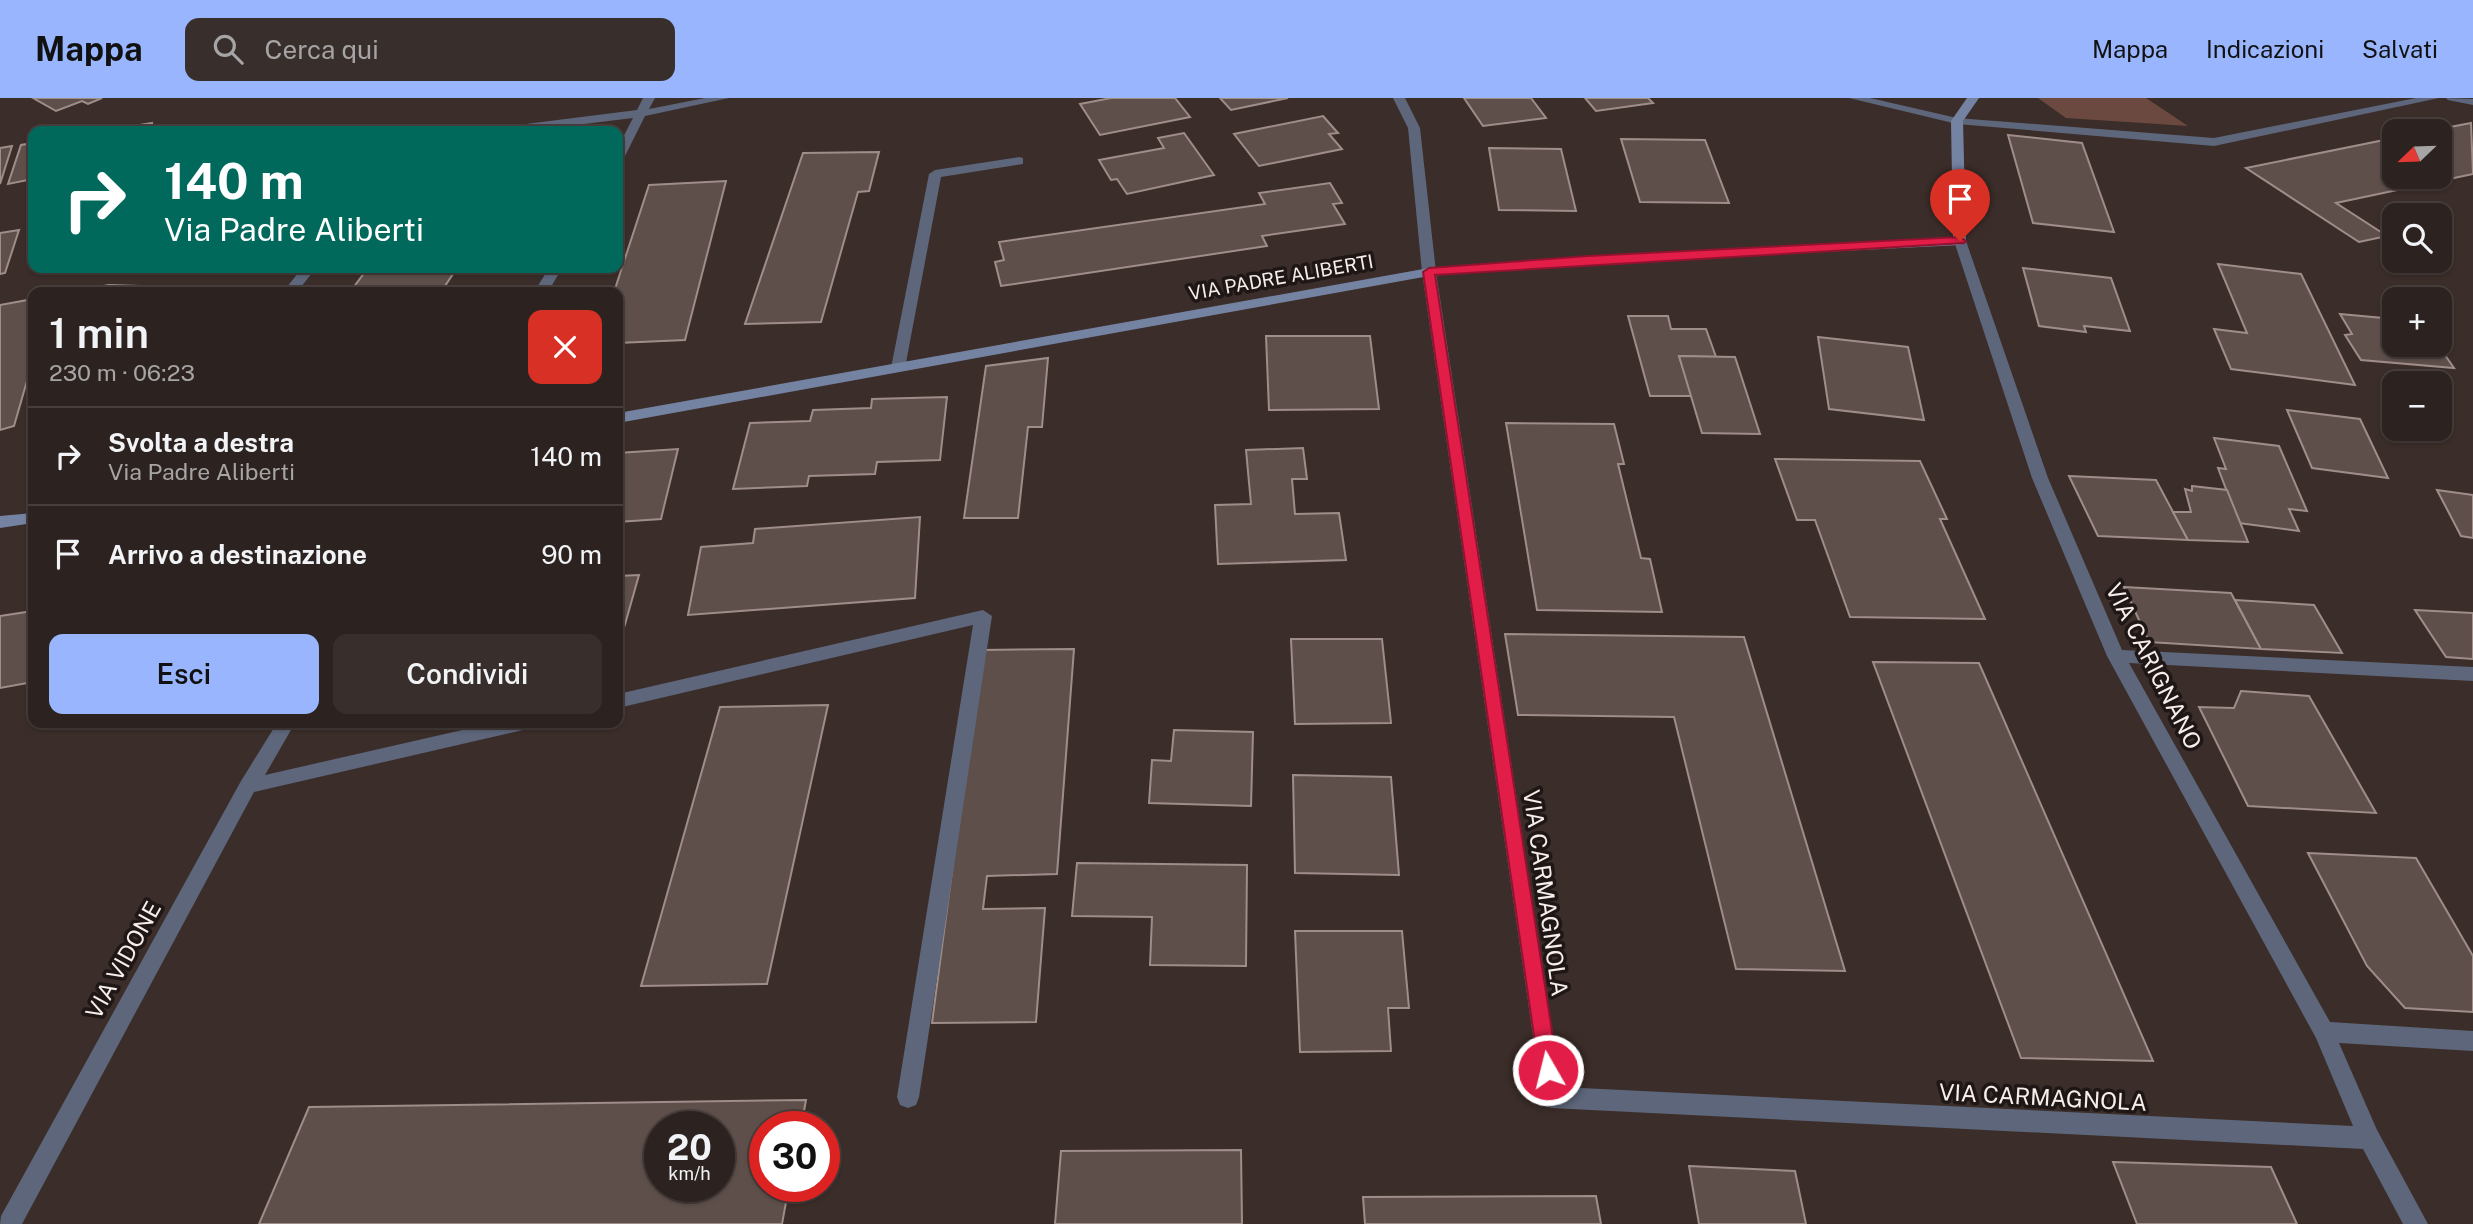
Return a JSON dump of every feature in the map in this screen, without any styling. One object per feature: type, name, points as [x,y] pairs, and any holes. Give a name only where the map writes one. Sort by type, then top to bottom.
[{"type":"street","points":[[623,149],[644,113],[649,98]]},
{"type":"street","points":[[540,126],[644,113],[723,98]]},
{"type":"street","name":"VIA CARMAGNOLA","points":[[1399,98],[1414,128],[1429,272],[1552,1097],[2369,1138]]},
{"type":"street","points":[[1855,98],[1956,121],[2214,142],[2434,98]]},
{"type":"street","points":[[1956,121],[1973,98]]},
{"type":"street","points":[[2452,98],[2473,102]]},
{"type":"street","name":"VIA CARIGNANO","points":[[1956,121],[1960,241],[2040,478],[2116,656],[2324,1032],[2369,1138],[2416,1224]]},
{"type":"street","points":[[898,369],[935,174],[1019,162]]},
{"type":"street","name":"VIA PADRE ALIBERTI","points":[[623,417],[1429,272],[1588,260],[1960,241]]},
{"type":"street","points":[[294,287],[305,273]]},
{"type":"street","points":[[0,522],[28,519]]},
{"type":"street","points":[[623,700],[983,616],[908,1097]]},
{"type":"street","points":[[2116,656],[2473,674]]},
{"type":"street","name":"VIA VIDONE","points":[[9,1224],[248,786],[283,728]]},
{"type":"street","points":[[248,786],[501,728]]},
{"type":"street","points":[[2324,1032],[2473,1041]]},
{"type":"shaded area","points":[[2038,98],[2146,98],[2188,126],[2066,118]]},
{"type":"building","points":[[33,98],[102,98],[88,104],[82,101],[56,111]]},
{"type":"building","points":[[1111,98],[1175,98],[1190,117],[1100,135],[1080,104]]},
{"type":"building","points":[[1220,98],[1288,98],[1231,110]]},
{"type":"building","points":[[1464,98],[1531,98],[1546,118],[1483,126]]},
{"type":"building","points":[[1585,98],[1648,98],[1653,103],[1596,111]]},
{"type":"building","points":[[1323,116],[1338,133],[1329,134],[1342,149],[1259,166],[1234,134]]},
{"type":"building","points":[[2471,123],[2473,174],[2452,178],[2452,127]]},
{"type":"building","points":[[1184,133],[1214,175],[1127,194],[1117,179],[1111,180],[1099,160],[1164,148],[1158,138]]},
{"type":"building","points":[[2008,135],[2082,143],[2114,232],[2033,223]]},
{"type":"building","points":[[1621,139],[1705,140],[1729,203],[1640,202]]},
{"type":"building","points":[[2382,140],[2382,189],[2402,189],[2336,203],[2382,233],[2382,237],[2359,242],[2246,168]]},
{"type":"building","points":[[28,144],[28,180],[8,184],[21,145]]},
{"type":"building","points":[[12,146],[0,184],[0,148]]},
{"type":"building","points":[[1489,148],[1561,149],[1576,211],[1499,210]]},
{"type":"building","points":[[879,152],[869,191],[858,192],[821,322],[745,324],[803,153]]},
{"type":"building","points":[[726,181],[685,340],[623,343],[623,287],[616,287],[620,273],[623,273],[623,264],[649,185]]},
{"type":"building","points":[[1330,183],[1342,203],[1333,204],[1345,224],[1262,236],[1267,246],[1001,286],[995,262],[1004,260],[999,242],[1265,204],[1259,193]]},
{"type":"building","points":[[19,230],[5,273],[0,274],[0,233]]},
{"type":"building","points":[[2218,264],[2301,274],[2355,385],[2231,369],[2214,329],[2247,333]]},
{"type":"building","points":[[2023,268],[2111,278],[2130,331],[2084,326],[2086,332],[2039,326]]},
{"type":"building","points":[[364,273],[454,273],[444,287],[354,287]]},
{"type":"building","points":[[109,285],[172,287],[98,287]]},
{"type":"building","points":[[28,300],[28,377],[14,426],[0,430],[0,305]]},
{"type":"building","points":[[2340,314],[2382,318],[2382,357],[2446,357],[2454,368],[2361,360],[2345,335],[2352,334]]},
{"type":"building","points":[[1628,316],[1668,316],[1671,329],[1706,329],[1716,357],[1679,356],[1692,396],[1650,396]]},
{"type":"building","points":[[1266,336],[1370,336],[1379,409],[1269,410]]},
{"type":"building","points":[[1818,337],[1908,347],[1924,420],[1829,409]]},
{"type":"building","points":[[1679,356],[1735,357],[1760,434],[1702,433]]},
{"type":"building","points":[[1048,358],[1042,427],[1028,427],[1018,518],[964,518],[986,366]]},
{"type":"building","points":[[947,397],[940,460],[877,462],[875,474],[809,476],[807,486],[733,489],[750,423],[810,421],[813,410],[871,408],[872,399]]},
{"type":"building","points":[[2287,410],[2360,419],[2388,478],[2312,468]]},
{"type":"building","points":[[1506,423],[1614,424],[1624,464],[1618,464],[1641,558],[1650,559],[1662,612],[1537,610]]},
{"type":"building","points":[[2214,438],[2279,446],[2307,511],[2289,509],[2299,531],[2239,523],[2218,468],[2226,469]]},
{"type":"building","points":[[1303,448],[1307,479],[1292,479],[1295,514],[1339,513],[1346,560],[1218,564],[1215,505],[1251,504],[1246,450]]},
{"type":"building","points":[[678,449],[661,519],[623,522],[623,453]]},
{"type":"building","points":[[1775,459],[1920,461],[1947,519],[1940,519],[1985,619],[1850,617],[1815,520],[1797,520]]},
{"type":"building","points":[[2069,476],[2156,480],[2188,540],[2098,536]]},
{"type":"building","points":[[2192,486],[2227,490],[2248,542],[2188,540],[2173,512],[2191,512],[2185,489],[2192,491]]},
{"type":"building","points":[[2437,490],[2473,495],[2473,538],[2461,536]]},
{"type":"building","points":[[920,517],[915,598],[688,615],[701,547],[753,543],[755,529]]},
{"type":"building","points":[[639,575],[623,631],[623,576]]},
{"type":"building","points":[[2124,587],[2231,593],[2261,649],[2149,642]]},
{"type":"building","points":[[2235,600],[2314,605],[2342,653],[2261,649]]},
{"type":"building","points":[[2415,610],[2473,613],[2473,659],[2446,657]]},
{"type":"building","points":[[28,612],[28,683],[0,688],[0,616]]},
{"type":"building","points":[[1505,634],[1744,637],[1845,971],[1736,969],[1674,717],[1518,715]]},
{"type":"building","points":[[1291,639],[1382,639],[1391,723],[1295,724]]},
{"type":"building","points":[[1074,649],[1057,874],[987,876],[983,909],[1045,908],[1036,1022],[932,1023],[981,650]]},
{"type":"building","points":[[1873,662],[1979,663],[2153,1061],[2021,1058]]},
{"type":"building","points":[[2241,691],[2309,696],[2376,813],[2248,806],[2199,707],[2234,708]]},
{"type":"building","points":[[828,705],[767,984],[641,986],[720,707]]},
{"type":"building","points":[[1174,730],[1253,732],[1251,806],[1149,803],[1152,760],[1171,761]]},
{"type":"building","points":[[1293,775],[1391,777],[1399,875],[1295,873]]},
{"type":"building","points":[[2308,853],[2416,858],[2473,956],[2473,1012],[2405,1008],[2367,966]]},
{"type":"building","points":[[1077,863],[1247,865],[1246,966],[1150,965],[1152,917],[1072,916]]},
{"type":"building","points":[[1295,931],[1402,931],[1409,1008],[1388,1008],[1391,1051],[1300,1052]]},
{"type":"building","points":[[806,1100],[804,1111],[749,1111],[749,1202],[786,1202],[782,1224],[259,1224],[309,1107]]},
{"type":"building","points":[[1241,1150],[1242,1224],[1055,1224],[1061,1151]]},
{"type":"building","points":[[2113,1162],[2271,1167],[2297,1224],[2137,1224]]},
{"type":"building","points":[[1689,1166],[1795,1171],[1806,1224],[1699,1224]]},
{"type":"building","points":[[1596,1196],[1601,1224],[1365,1224],[1363,1197]]},
{"type":"route","points":[[1548,1070],[1429,272],[1588,260],[1960,241]]}]
